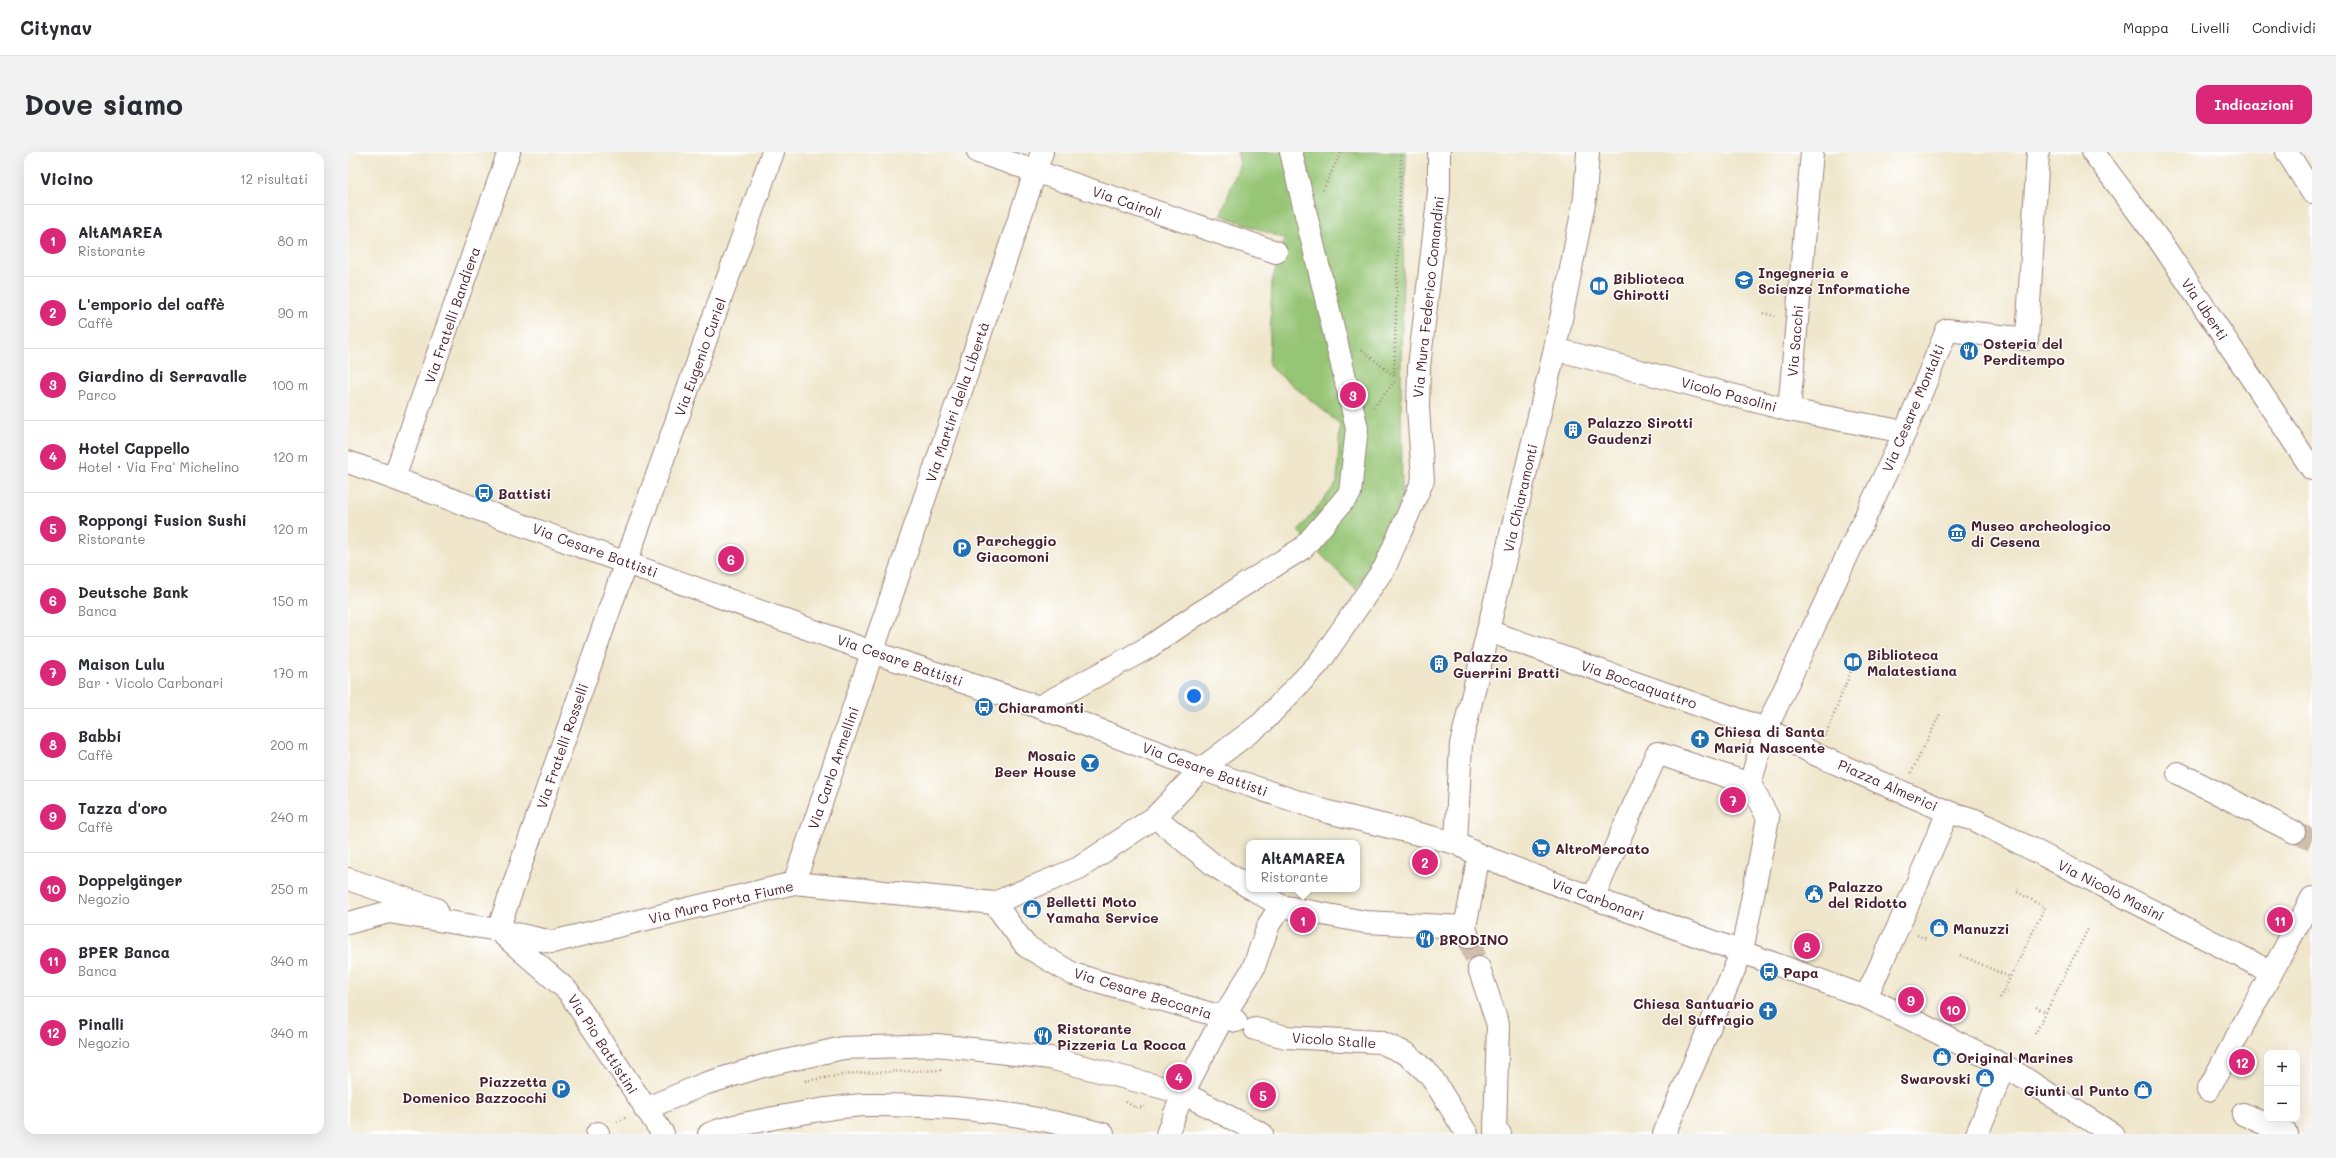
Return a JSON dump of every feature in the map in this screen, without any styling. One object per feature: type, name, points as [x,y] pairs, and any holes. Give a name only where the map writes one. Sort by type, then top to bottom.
[{"type":"street","name":"Via Fratelli Bandiera","points":[[394,478],[509,152]]},
{"type":"street","name":"Via Eugenio Curiel","points":[[626,562],[773,152]]},
{"type":"street","name":"Via Cairoli","points":[[978,152],[1039,161],[1276,252]]},
{"type":"street","points":[[1038,707],[1149,647],[1193,617],[1303,548],[1350,493],[1357,428],[1291,152]]},
{"type":"street","name":"Via Mura Federico Comandini","points":[[1201,769],[1262,723],[1319,663],[1385,567],[1423,480],[1418,408],[1419,367],[1439,190],[1439,152]]},
{"type":"street","name":"Via Chiaramonti","points":[[1456,843],[1461,744],[1555,349],[1586,198],[1588,152]]},
{"type":"street","name":"Via Sacchi","points":[[1789,410],[1812,152]]},
{"type":"street","name":"Via Cesare Montalti","points":[[1750,784],[1766,729],[1905,432],[1947,330],[2027,338],[2038,152]]},
{"type":"street","name":"Via Uberti","points":[[2093,152],[2162,244],[2312,469]]},
{"type":"street","points":[[2287,152],[2312,192]]},
{"type":"street","name":"Via Martiri della Libertà","points":[[872,652],[1039,161]]},
{"type":"street","name":"Vicolo Pasolini","points":[[1555,349],[1789,410],[1905,432]]},
{"type":"street","name":"Via Cesare Battisti","points":[[348,462],[872,652],[1038,707],[1201,769],[1328,812],[1456,843]]},
{"type":"street","name":"Via Fratelli Rosselli","points":[[498,930],[626,562]]},
{"type":"street","name":"Via Boccaquattro","points":[[1488,631],[1766,729],[1817,755]]},
{"type":"street","name":"Via Carlo Armellini","points":[[794,883],[872,652]]},
{"type":"street","points":[[1593,898],[1657,753],[1750,784],[1768,818],[1742,951],[1664,1134]]},
{"type":"street","name":"Piazza Almerici","points":[[1817,755],[1948,812],[1866,997]]},
{"type":"street","name":"Via Mura Porta Fiume","points":[[348,923],[389,912],[498,930],[552,942],[794,883],[994,903],[1079,868],[1155,817],[1201,769]]},
{"type":"street","points":[[2178,773],[2294,832]]},
{"type":"street","name":"Via Nicolò Masini","points":[[1948,812],[1975,820],[2271,972]]},
{"type":"street","points":[[1155,817],[1214,866],[1246,885]]},
{"type":"street","name":"Via Carbonari","points":[[1456,843],[1479,855],[1593,898],[1866,997],[2005,1066],[2112,1134]]},
{"type":"street","points":[[1258,892],[1281,906],[1365,922],[1467,932],[1479,855]]},
{"type":"street","points":[[348,879],[498,930]]},
{"type":"street","points":[[2208,1090],[2312,898]]},
{"type":"street","name":"Via Cesare Beccaria","points":[[994,903],[1026,946],[1073,974],[1238,1022]]},
{"type":"street","points":[[1167,1134],[1183,1093],[1238,1022],[1253,969],[1269,924],[1281,906]]},
{"type":"street","name":"Via Pio Battistini","points":[[498,930],[568,991],[663,1134]]},
{"type":"street","points":[[1479,968],[1498,1025],[1495,1131],[1500,1134]]},
{"type":"street","name":"Vicolo Stalle","points":[[1238,1022],[1286,1037],[1380,1042],[1407,1054],[1430,1076],[1467,1134]]},
{"type":"street","points":[[645,1109],[704,1084],[763,1066],[843,1048],[929,1045],[1050,1058],[1183,1093],[1241,1129],[1262,1134]]},
{"type":"street","points":[[1977,1134],[2005,1066]]},
{"type":"street","points":[[709,1134],[722,1128],[789,1115],[865,1105],[951,1108],[1066,1124],[1103,1134]]},
{"type":"street","points":[[2243,1114],[2287,1134]]},
{"type":"path","points":[[1308,223],[1342,152]]},
{"type":"path","points":[[1357,428],[1397,379],[1394,376],[1401,152]]},
{"type":"path","points":[[1332,326],[1394,376]]},
{"type":"path","points":[[1817,755],[1851,671]]},
{"type":"path","points":[[1902,792],[1941,712]]},
{"type":"path","points":[[2000,998],[2045,907],[2017,892],[2019,887]]},
{"type":"path","points":[[2035,1034],[2088,929]]},
{"type":"path","points":[[1960,955],[2010,977]]},
{"type":"path","points":[[2004,990],[2008,992]]},
{"type":"path","points":[[2036,1008],[2046,1013]]},
{"type":"green space","points":[[1237,152],[1406,152],[1401,360],[1402,497],[1381,562],[1374,573],[1368,570],[1356,590],[1298,531],[1337,483],[1340,424],[1269,366],[1272,281],[1285,239],[1221,215],[1240,163]]},
{"type":"tunnel","points":[[2294,832],[2312,840]]},
{"type":"tunnel","points":[[1468,937],[1479,968]]},
{"type":"place","name":"Ingegneria e Scienze Informatiche","points":[[1744,280]]},
{"type":"place","name":"Biblioteca Ghirotti","points":[[1599,286]]},
{"type":"place","name":"Osteria del Perditempo","points":[[1969,351]]},
{"type":"place","name":"Giardino di Serravalle","points":[[1353,395]]},
{"type":"place","name":"Palazzo Sirotti Gaudenzi","points":[[1573,430]]},
{"type":"place","name":"Battisti","points":[[484,493]]},
{"type":"place","name":"Museo archeologico di Cesena","points":[[1957,533]]},
{"type":"place","name":"Parcheggio Giacomoni","points":[[962,548]]},
{"type":"place","name":"Deutsche Bank","points":[[731,559]]},
{"type":"place","name":"Biblioteca Malatestiana","points":[[1853,662]]},
{"type":"place","name":"Palazzo Guerrini Bratti","points":[[1439,664]]},
{"type":"place","name":"Chiaramonti","points":[[984,707]]},
{"type":"place","name":"Chiesa di Santa Maria Nascente","points":[[1700,739]]},
{"type":"place","name":"Mosaic Beer House","points":[[1090,763]]},
{"type":"place","name":"Maison Lulu","points":[[1733,800]]},
{"type":"place","name":"AltroMercato","points":[[1541,848]]},
{"type":"place","name":"L'emporio del caffè","points":[[1425,862]]},
{"type":"place","name":"Palazzo del Ridotto","points":[[1814,894]]},
{"type":"place","name":"Belletti Moto Yamaha Service","points":[[1032,909]]},
{"type":"place","name":"AltAMAREA","points":[[1303,920]]},
{"type":"place","name":"BPER Banca","points":[[2280,920]]},
{"type":"place","name":"Manuzzi","points":[[1939,928]]},
{"type":"place","name":"BRODINO","points":[[1425,939]]},
{"type":"place","name":"Babbi","points":[[1807,946]]},
{"type":"place","name":"Papa","points":[[1769,972]]},
{"type":"place","name":"Tazza d'oro","points":[[1911,1000]]},
{"type":"place","name":"Doppelgänger","points":[[1953,1009]]},
{"type":"place","name":"Chiesa Santuario del Suffragio","points":[[1768,1011]]},
{"type":"place","name":"Ristorante Pizzeria La Rocca","points":[[1043,1036]]},
{"type":"place","name":"Original Marines","points":[[1942,1057]]},
{"type":"place","name":"Pinalli","points":[[2242,1062]]},
{"type":"place","name":"Hotel Cappello","points":[[1179,1077]]},
{"type":"place","name":"Swarovski","points":[[1985,1078]]},
{"type":"place","name":"Piazzetta Domenico Bazzocchi","points":[[561,1089]]},
{"type":"place","name":"Giunti al Punto","points":[[2143,1090]]},
{"type":"place","name":"Roppongi Fusion Sushi","points":[[1263,1095]]}]
